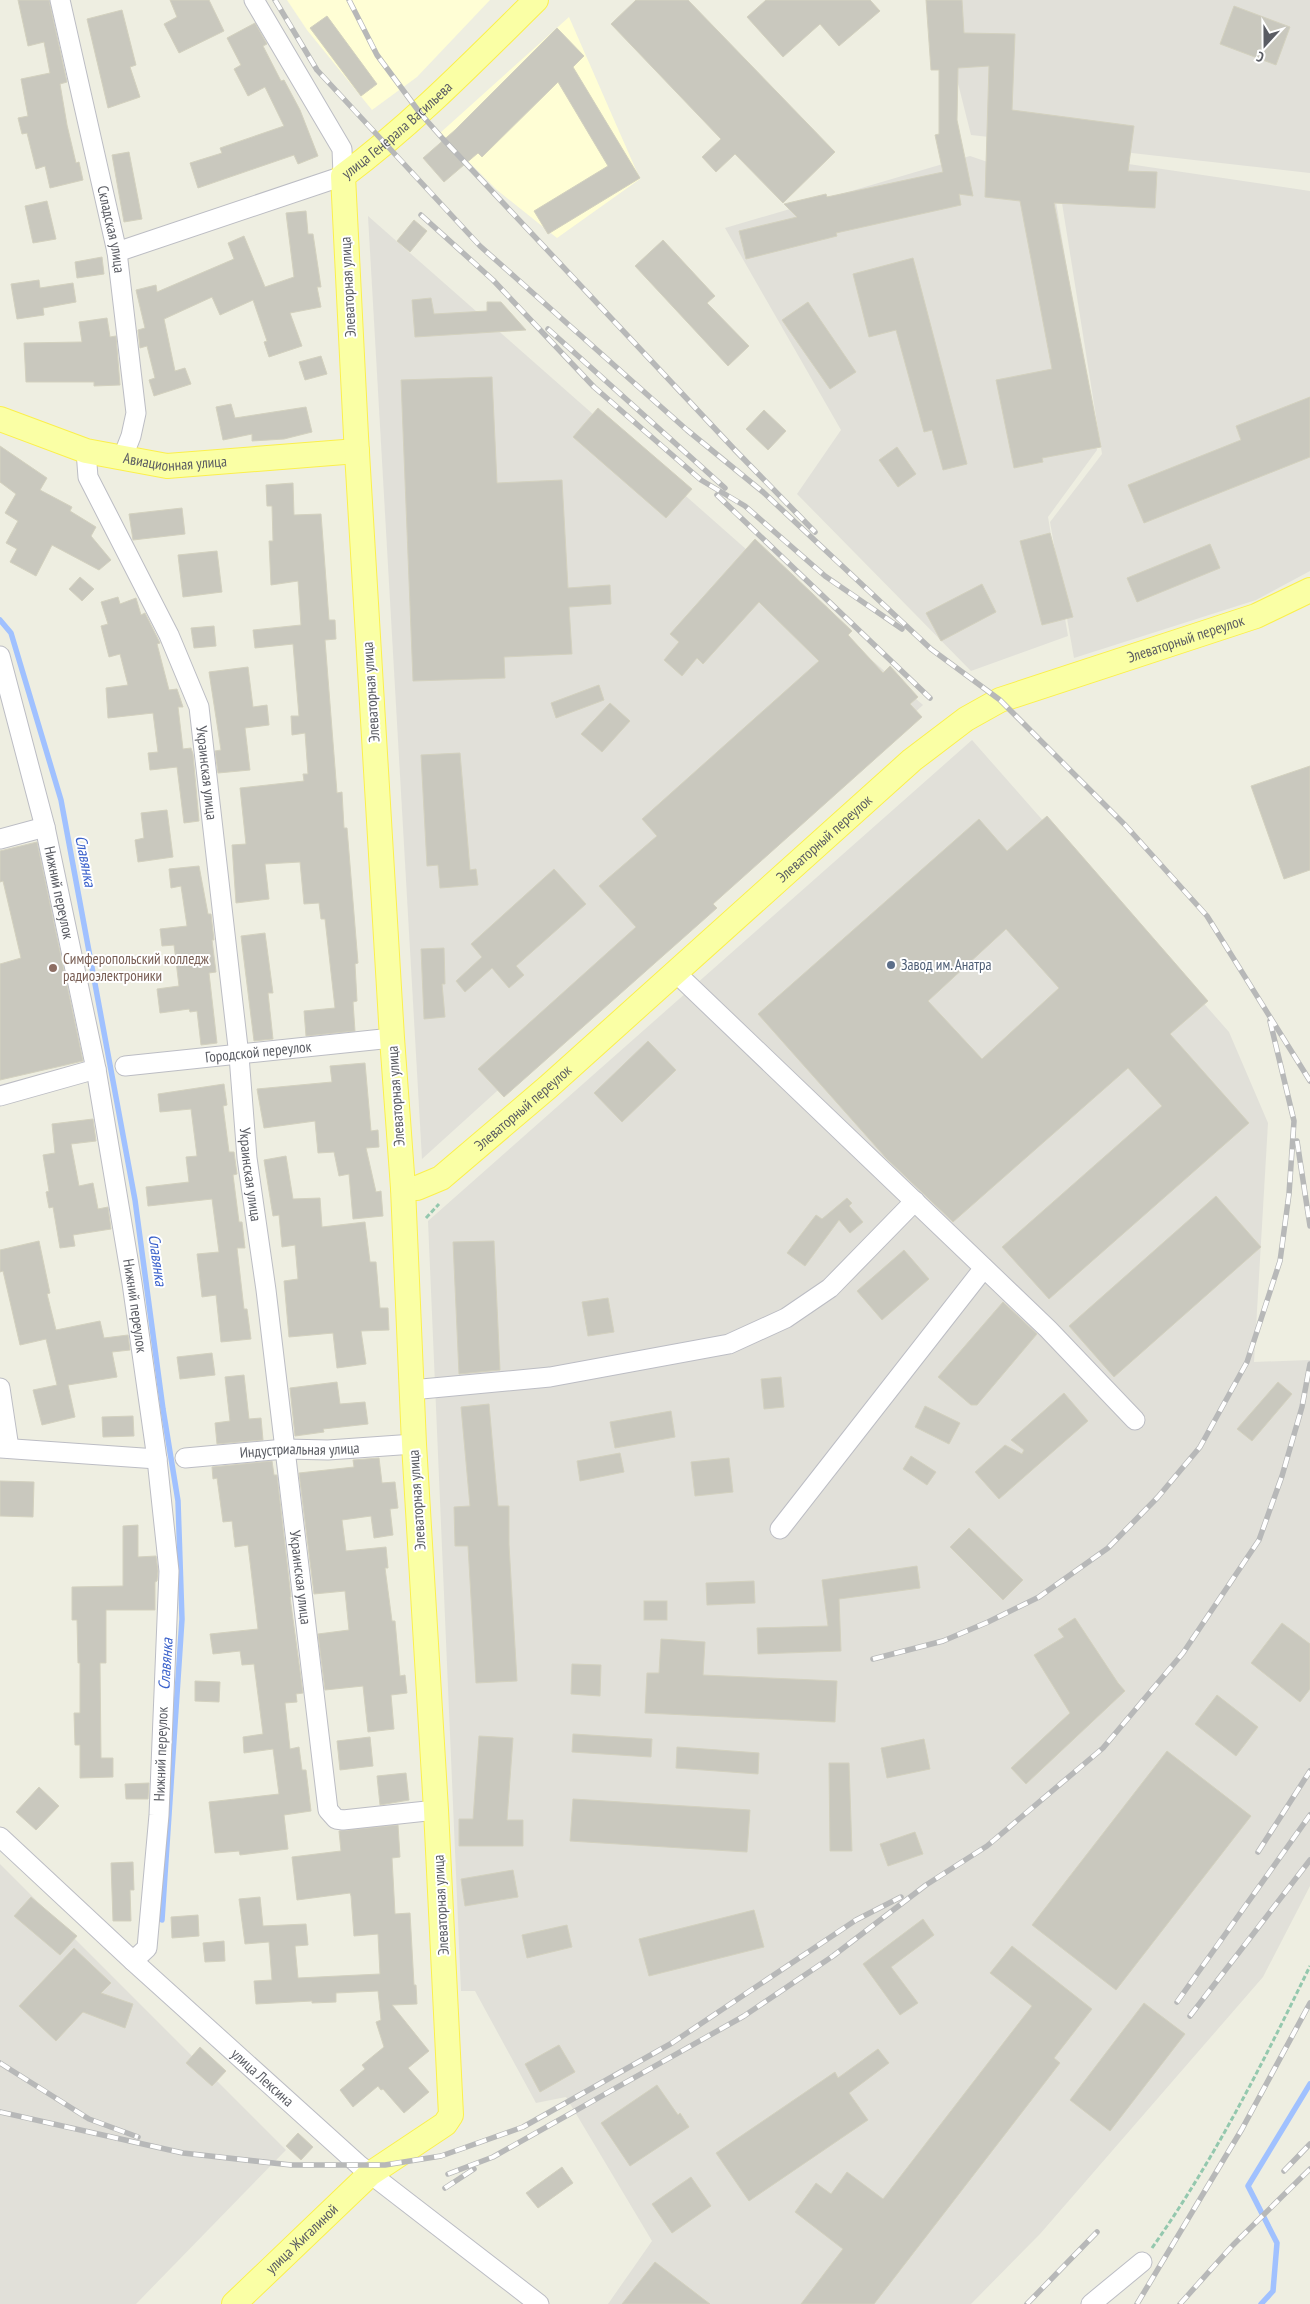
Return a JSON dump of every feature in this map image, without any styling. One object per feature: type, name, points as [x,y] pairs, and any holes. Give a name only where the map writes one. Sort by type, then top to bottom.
[{"type":"main road","name":"улица Генерала Васильева","points":[[343,176],[386,144],[420,113],[536,0]]},
{"type":"main road","name":"Элеваторная улица","points":[[343,176],[357,451],[392,1038],[403,1188],[414,1444],[436,1810],[451,2116],[445,2124],[370,2174]]},
{"type":"main road","name":"Авиационная улица","points":[[0,419],[86,451],[167,466],[357,451]]},
{"type":"main road","name":"Элеваторный переулок","points":[[403,1188],[418,1188],[441,1178],[548,1087],[912,760],[966,719],[1000,700],[1256,616],[1310,590]]},
{"type":"main road","name":"улица Жигалиной","points":[[234,2304],[370,2174]]},
{"type":"street","name":"Складская улица","points":[[60,0],[117,252],[136,413],[131,436],[122,459]]},
{"type":"street","name":"Элеваторная улица","points":[[254,0],[342,149],[343,176]]},
{"type":"street","name":"улица Генерала Васильева","points":[[117,252],[343,176]]},
{"type":"street","name":"Украинская улица","points":[[86,451],[88,477],[169,635],[199,707],[239,1056],[247,1158],[285,1449],[328,1810],[336,1819],[343,1820],[436,1810]]},
{"type":"street","name":"Нижний переулок","points":[[0,656],[45,827],[96,1070],[132,1283],[157,1459],[169,1571],[158,1815],[147,1948],[133,1961]]},
{"type":"street","points":[[0,838],[45,827]]},
{"type":"street","points":[[675,972],[1048,1329],[1135,1420]]},
{"type":"street","name":"Городской переулок","points":[[125,1066],[239,1056],[392,1038]]},
{"type":"street","points":[[0,1096],[96,1070]]},
{"type":"street","points":[[412,1390],[550,1377],[729,1344],[786,1318],[830,1288],[915,1201]]},
{"type":"street","points":[[780,1529],[984,1268]]},
{"type":"street","points":[[0,1388],[5,1448],[157,1459]]},
{"type":"street","name":"Индустриальная улица","points":[[185,1458],[285,1449],[328,1450],[414,1444]]},
{"type":"street","name":"улица Лексина","points":[[0,1837],[133,1961],[370,2174],[539,2304]]},
{"type":"street","points":[[1091,2304],[1142,2262]]},
{"type":"path","points":[[425,1220],[430,1211],[444,1198]]},
{"type":"path","points":[[1142,2262],[1180,2208],[1227,2129],[1275,2039],[1310,1966]]},
{"type":"shaded area","points":[[287,0],[490,0],[417,77],[372,110],[307,30]]},
{"type":"shaded area","points":[[937,0],[1310,0],[1310,173],[971,135]]},
{"type":"shaded area","points":[[569,17],[640,179],[557,238],[497,190],[440,133]]},
{"type":"shaded area","points":[[1054,153],[1310,191],[1310,571],[1256,600],[1074,658],[1050,522],[1102,454]]},
{"type":"shaded area","points":[[970,156],[1053,184],[1097,450],[1048,517],[1068,636],[971,671],[797,494],[841,430],[725,228]]},
{"type":"shaded area","points":[[368,216],[923,705],[422,1159]]},
{"type":"shaded area","points":[[972,740],[1229,1032],[1268,1123],[1254,1362],[1310,1360],[1310,1886],[1263,1977],[1040,2234],[971,2304],[608,2304],[652,2241],[566,2097],[536,2103],[475,1991],[461,1991],[428,1221]]},
{"type":"shaded area","points":[[0,1864],[286,2150],[136,2304],[0,2304]]},
{"type":"building","points":[[18,0],[49,0],[67,82],[60,84],[67,125],[76,163],[79,162],[83,180],[50,188],[45,166],[36,169],[27,133],[22,134],[18,118],[28,116],[21,79],[50,73],[44,42],[28,46]]},
{"type":"building","points":[[170,0],[209,0],[224,31],[179,53],[164,24],[177,17]]},
{"type":"building","points":[[636,0],[688,0],[835,152],[783,203],[735,154],[716,172],[702,157],[721,139],[611,24]]},
{"type":"building","points":[[766,0],[870,0],[880,11],[839,46],[820,24],[783,57],[747,17]]},
{"type":"building","points":[[926,0],[962,0],[964,33],[1015,34],[1012,110],[1134,126],[1128,171],[1157,172],[1155,208],[1054,203],[1101,447],[1042,458],[1043,462],[1014,468],[996,380],[1052,369],[1020,201],[985,197],[989,66],[958,68],[957,120],[973,196],[959,194],[961,205],[836,233],[837,236],[746,259],[739,231],[797,217],[784,204],[826,194],[827,197],[943,172],[935,135],[939,134],[939,70],[931,70]]},
{"type":"building","points":[[1234,6],[1290,27],[1276,65],[1220,44]]},
{"type":"building","points":[[122,10],[136,65],[130,67],[140,97],[108,108],[87,19]]},
{"type":"building","points":[[327,16],[377,84],[361,96],[310,28]]},
{"type":"building","points":[[255,23],[267,44],[263,46],[281,81],[284,80],[300,110],[318,156],[298,164],[294,155],[198,188],[190,163],[222,153],[220,148],[284,126],[265,87],[248,96],[234,69],[241,65],[227,38]]},
{"type":"building","points":[[557,28],[584,56],[573,67],[640,178],[548,234],[534,211],[608,166],[558,82],[482,157],[478,153],[444,182],[423,158],[455,130]]},
{"type":"building","points":[[129,152],[142,219],[124,222],[112,155]]},
{"type":"building","points":[[47,201],[56,239],[33,243],[25,206]]},
{"type":"building","points":[[306,211],[308,234],[313,234],[321,287],[317,287],[321,307],[290,313],[302,346],[269,357],[264,342],[267,341],[253,300],[220,315],[212,297],[164,319],[175,371],[185,368],[191,384],[154,396],[149,380],[155,378],[147,346],[140,348],[138,330],[145,328],[136,290],[156,285],[157,292],[234,259],[228,243],[244,236],[265,287],[294,277],[286,213]]},
{"type":"building","points":[[414,220],[427,231],[410,252],[397,241]]},
{"type":"building","points":[[663,240],[715,296],[707,303],[749,346],[728,366],[635,266]]},
{"type":"building","points":[[102,257],[104,274],[77,278],[75,262]]},
{"type":"building","points":[[913,258],[967,464],[943,470],[932,430],[924,432],[896,330],[869,337],[853,274]]},
{"type":"building","points":[[39,280],[40,288],[73,283],[76,302],[43,308],[44,315],[17,319],[11,284]]},
{"type":"building","points":[[431,298],[434,314],[487,311],[487,302],[501,302],[526,330],[415,337],[412,300]]},
{"type":"building","points":[[808,302],[856,372],[830,389],[782,320]]},
{"type":"building","points":[[107,318],[110,337],[116,336],[120,385],[94,386],[94,382],[26,382],[24,343],[82,342],[79,322]]},
{"type":"building","points":[[321,356],[327,374],[305,380],[299,362]]},
{"type":"building","points":[[492,377],[497,483],[562,480],[568,588],[610,585],[611,604],[569,607],[572,654],[504,657],[505,678],[413,681],[401,380]]},
{"type":"building","points":[[1310,397],[1310,457],[1144,523],[1128,485],[1241,440],[1236,426]]},
{"type":"building","points":[[231,404],[235,418],[306,407],[312,432],[284,439],[252,441],[252,434],[223,440],[216,407]]},
{"type":"building","points":[[598,408],[692,489],[666,518],[573,437]]},
{"type":"building","points":[[764,410],[786,431],[768,450],[746,429]]},
{"type":"building","points":[[0,446],[47,478],[40,490],[72,507],[70,511],[96,527],[91,536],[111,560],[99,570],[52,545],[36,576],[10,562],[17,549],[6,543],[18,521],[5,513],[16,494],[0,482]]},
{"type":"building","points":[[897,447],[916,474],[898,487],[879,460]]},
{"type":"building","points":[[293,483],[294,515],[321,514],[329,620],[335,620],[336,639],[325,640],[337,793],[342,792],[344,828],[347,828],[358,963],[355,964],[357,1001],[353,1002],[355,1031],[306,1036],[304,1011],[335,1008],[325,919],[321,919],[319,903],[304,904],[300,862],[265,864],[269,899],[236,903],[232,845],[246,844],[240,788],[304,781],[303,774],[308,774],[305,733],[292,735],[291,716],[299,716],[293,644],[255,648],[253,630],[301,625],[298,581],[271,585],[269,541],[273,541],[272,506],[267,506],[266,485]]},
{"type":"building","points":[[182,508],[185,534],[133,540],[129,514]]},
{"type":"building","points":[[1050,533],[1073,617],[1042,625],[1020,541]]},
{"type":"building","points":[[755,539],[852,631],[848,635],[883,673],[890,666],[918,697],[910,704],[922,717],[713,904],[717,908],[504,1097],[478,1069],[636,927],[599,886],[657,836],[642,819],[819,661],[759,602],[703,664],[697,658],[682,676],[664,660],[679,642],[670,634]]},
{"type":"building","points":[[1210,544],[1220,568],[1137,602],[1127,578]]},
{"type":"building","points":[[217,551],[222,592],[183,597],[178,555]]},
{"type":"building","points":[[80,577],[94,589],[82,601],[69,589]]},
{"type":"building","points":[[982,584],[996,612],[941,641],[926,613]]},
{"type":"building","points":[[118,597],[120,604],[136,598],[141,615],[145,613],[160,643],[157,644],[169,690],[177,689],[183,707],[178,707],[183,749],[191,748],[193,754],[199,821],[184,823],[177,767],[150,770],[148,753],[158,752],[153,713],[108,718],[106,688],[128,685],[120,654],[109,657],[101,626],[108,624],[101,602]]},
{"type":"building","points":[[214,626],[216,646],[194,648],[191,628]]},
{"type":"building","points":[[248,667],[253,707],[267,705],[269,725],[245,728],[250,770],[218,773],[215,751],[221,750],[209,672]]},
{"type":"building","points":[[599,685],[604,700],[556,718],[551,703]]},
{"type":"building","points":[[610,703],[630,721],[602,752],[581,734]]},
{"type":"building","points":[[460,753],[470,870],[476,869],[478,885],[440,888],[438,865],[427,866],[421,755]]},
{"type":"building","points":[[1310,766],[1310,870],[1284,879],[1251,786]]},
{"type":"building","points":[[167,810],[173,857],[138,862],[135,840],[144,838],[141,813]]},
{"type":"building","points":[[1047,816],[1208,1001],[1170,1034],[1249,1123],[1049,1299],[1002,1247],[1162,1106],[1128,1068],[953,1222],[886,1158],[758,1014],[979,819],[1007,851]],"holes":[[[1006,929],[1059,988],[982,1059],[928,1001]]]},
{"type":"building","points":[[37,842],[83,1061],[0,1080],[0,964],[21,958],[3,881],[0,882],[0,851]]},
{"type":"building","points":[[199,866],[208,914],[211,914],[214,940],[212,940],[216,972],[209,973],[217,1043],[201,1045],[197,1011],[190,1012],[189,1009],[160,1013],[157,989],[179,986],[174,945],[162,946],[160,929],[187,926],[181,886],[171,888],[169,869]]},
{"type":"building","points":[[554,869],[586,904],[516,966],[524,975],[509,988],[492,968],[465,992],[456,981],[482,957],[471,944]]},
{"type":"building","points":[[265,933],[273,993],[268,993],[273,1039],[254,1041],[241,936]]},
{"type":"building","points":[[444,948],[445,984],[442,984],[445,1017],[424,1019],[421,949]]},
{"type":"building","points":[[648,1041],[676,1070],[622,1122],[594,1093]]},
{"type":"building","points":[[365,1063],[371,1131],[378,1130],[379,1147],[366,1148],[376,1192],[381,1191],[383,1216],[353,1219],[349,1174],[339,1176],[334,1152],[318,1153],[315,1121],[264,1128],[257,1089],[332,1082],[330,1066]]},
{"type":"building","points":[[224,1084],[227,1105],[223,1106],[229,1152],[234,1152],[237,1174],[233,1175],[239,1222],[242,1222],[245,1248],[237,1248],[244,1309],[247,1309],[251,1339],[221,1342],[216,1295],[202,1297],[197,1254],[219,1252],[212,1199],[148,1206],[146,1187],[189,1182],[186,1157],[197,1156],[191,1109],[160,1112],[158,1094]]},
{"type":"building","points":[[93,1119],[96,1141],[71,1144],[79,1186],[93,1183],[98,1209],[108,1207],[111,1229],[73,1235],[75,1246],[60,1248],[53,1207],[49,1208],[46,1192],[49,1191],[43,1155],[55,1153],[52,1124]]},
{"type":"building","points":[[286,1156],[293,1199],[320,1198],[322,1227],[365,1222],[370,1262],[376,1262],[380,1308],[388,1308],[389,1330],[361,1331],[366,1364],[337,1368],[333,1333],[289,1337],[284,1281],[298,1279],[295,1245],[282,1247],[279,1215],[273,1216],[264,1160]]},
{"type":"building","points":[[1216,1196],[1261,1247],[1114,1377],[1069,1326]]},
{"type":"building","points":[[847,1198],[852,1203],[849,1206],[863,1222],[850,1233],[839,1220],[805,1266],[787,1253],[816,1215],[822,1219]]},
{"type":"building","points":[[39,1241],[50,1293],[47,1294],[56,1330],[100,1321],[104,1338],[128,1335],[130,1350],[112,1352],[117,1377],[68,1385],[75,1417],[42,1425],[33,1390],[57,1385],[46,1339],[20,1345],[3,1271],[0,1272],[0,1250]]},
{"type":"building","points":[[494,1241],[500,1370],[459,1374],[453,1242]]},
{"type":"building","points":[[904,1250],[929,1279],[882,1320],[857,1291]]},
{"type":"building","points":[[608,1298],[614,1332],[588,1336],[582,1302]]},
{"type":"building","points":[[1003,1302],[1037,1334],[977,1405],[971,1405],[938,1377]]},
{"type":"building","points":[[212,1353],[215,1375],[180,1379],[177,1357]]},
{"type":"building","points":[[244,1375],[249,1419],[261,1418],[263,1440],[217,1444],[215,1423],[230,1421],[225,1377]]},
{"type":"building","points":[[781,1377],[784,1407],[764,1409],[761,1379]]},
{"type":"building","points":[[337,1382],[340,1404],[365,1402],[368,1424],[323,1429],[324,1432],[295,1436],[290,1388]]},
{"type":"building","points":[[1278,1382],[1292,1394],[1252,1441],[1237,1429]]},
{"type":"building","points":[[1064,1393],[1088,1421],[999,1499],[975,1472],[1005,1445],[1022,1454],[1024,1450],[1011,1440]]},
{"type":"building","points":[[489,1404],[498,1506],[509,1506],[509,1545],[517,1681],[476,1683],[468,1546],[455,1546],[454,1507],[470,1506],[461,1407]]},
{"type":"building","points":[[925,1406],[960,1423],[949,1444],[915,1427]]},
{"type":"building","points":[[671,1411],[675,1437],[615,1448],[610,1422]]},
{"type":"building","points":[[133,1416],[134,1436],[103,1437],[102,1417]]},
{"type":"building","points":[[620,1453],[624,1472],[580,1481],[577,1461]]},
{"type":"building","points":[[911,1456],[936,1472],[927,1485],[903,1469]]},
{"type":"building","points":[[379,1458],[382,1483],[395,1482],[398,1508],[390,1509],[393,1535],[374,1538],[371,1516],[342,1520],[346,1551],[386,1547],[388,1568],[385,1568],[392,1621],[395,1621],[400,1676],[405,1675],[407,1693],[391,1695],[394,1729],[368,1732],[363,1686],[325,1690],[318,1634],[349,1630],[345,1591],[314,1594],[299,1473],[354,1467],[353,1460]]},
{"type":"building","points":[[729,1458],[733,1492],[695,1496],[691,1462]]},
{"type":"building","points":[[272,1461],[274,1475],[277,1475],[290,1597],[303,1693],[296,1694],[297,1702],[285,1703],[290,1749],[299,1747],[302,1770],[306,1770],[311,1811],[284,1815],[288,1849],[240,1855],[239,1851],[215,1853],[209,1802],[279,1794],[273,1749],[244,1753],[243,1737],[263,1734],[254,1664],[242,1665],[240,1651],[213,1654],[210,1634],[258,1629],[248,1545],[235,1547],[232,1521],[223,1522],[217,1478],[213,1479],[212,1467]]},
{"type":"building","points":[[0,1481],[34,1482],[33,1517],[0,1516]]},
{"type":"building","points":[[138,1525],[138,1557],[156,1556],[158,1571],[157,1581],[155,1582],[155,1610],[106,1610],[106,1663],[100,1663],[101,1758],[113,1758],[113,1777],[80,1778],[80,1745],[75,1745],[74,1713],[80,1713],[80,1663],[78,1663],[77,1620],[72,1620],[72,1587],[123,1586],[123,1526]]},
{"type":"building","points":[[969,1528],[1023,1580],[1003,1600],[950,1547]]},
{"type":"building","points":[[917,1566],[920,1588],[839,1599],[841,1651],[758,1654],[757,1628],[828,1626],[822,1580]]},
{"type":"building","points":[[754,1581],[755,1603],[707,1605],[706,1583]]},
{"type":"building","points":[[644,1601],[667,1601],[667,1620],[644,1620]]},
{"type":"building","points":[[1075,1618],[1125,1691],[1026,1784],[1011,1768],[1070,1713],[1034,1655],[1064,1637],[1058,1629]]},
{"type":"building","points":[[1282,1623],[1310,1644],[1310,1689],[1300,1702],[1251,1663]]},
{"type":"building","points":[[661,1639],[705,1642],[703,1675],[837,1681],[835,1722],[645,1713],[647,1673],[659,1673]]},
{"type":"building","points":[[572,1664],[601,1665],[600,1696],[571,1694]]},
{"type":"building","points":[[195,1681],[220,1682],[219,1702],[195,1701]]},
{"type":"building","points":[[1217,1695],[1258,1727],[1236,1756],[1195,1724]]},
{"type":"building","points":[[573,1734],[652,1739],[651,1757],[572,1752]]},
{"type":"building","points":[[479,1736],[513,1738],[507,1820],[523,1820],[523,1846],[459,1846],[459,1819],[473,1819]]},
{"type":"building","points":[[370,1737],[373,1766],[340,1770],[337,1741]]},
{"type":"building","points":[[924,1739],[930,1769],[887,1778],[881,1748]]},
{"type":"building","points":[[677,1747],[759,1753],[758,1774],[676,1768]]},
{"type":"building","points":[[1167,1751],[1251,1816],[1116,1990],[1032,1925]]},
{"type":"building","points":[[829,1763],[849,1763],[852,1851],[830,1851]]},
{"type":"building","points":[[406,1773],[409,1800],[380,1805],[377,1776]]},
{"type":"building","points":[[149,1783],[148,1799],[126,1799],[125,1784]]},
{"type":"building","points":[[39,1787],[59,1806],[36,1830],[16,1812]]},
{"type":"building","points":[[573,1799],[750,1810],[747,1852],[570,1841]]},
{"type":"building","points":[[398,1825],[400,1857],[392,1858],[395,1914],[410,1913],[414,1985],[416,1985],[417,2004],[392,2005],[429,2051],[408,2068],[429,2092],[404,2113],[383,2089],[381,2090],[378,2086],[353,2107],[340,2090],[365,2069],[362,2065],[384,2047],[376,2022],[381,2020],[378,1991],[336,1993],[336,2002],[312,2003],[312,2001],[256,2004],[254,1981],[272,1980],[269,1942],[245,1944],[239,1899],[260,1897],[263,1926],[306,1924],[308,1945],[295,1946],[298,1978],[380,1974],[378,1934],[354,1936],[350,1893],[297,1900],[292,1857],[341,1851],[339,1831]]},
{"type":"building","points":[[915,1832],[923,1854],[888,1866],[880,1844]]},
{"type":"building","points":[[133,1862],[134,1890],[130,1890],[131,1921],[113,1921],[111,1863]]},
{"type":"building","points":[[513,1870],[518,1897],[465,1906],[461,1879]]},
{"type":"building","points":[[31,1897],[77,1936],[60,1955],[14,1916]]},
{"type":"building","points":[[754,1910],[764,1947],[649,1976],[639,1939]]},
{"type":"building","points":[[198,1915],[199,1936],[172,1938],[171,1917]]},
{"type":"building","points":[[923,1919],[934,1935],[891,1967],[918,2003],[900,2015],[863,1964]]},
{"type":"building","points":[[567,1925],[572,1947],[527,1958],[522,1935]]},
{"type":"building","points":[[224,1941],[225,1961],[205,1962],[203,1943]]},
{"type":"building","points":[[1012,1946],[1092,2009],[1054,2058],[1060,2063],[874,2304],[801,2304],[843,2249],[795,2212],[816,2183],[831,2194],[847,2172],[883,2199],[1032,2006],[990,1973]]},
{"type":"building","points":[[74,1948],[111,1983],[101,1993],[133,2004],[125,2028],[83,2012],[56,2041],[19,2006]]},
{"type":"building","points":[[1144,2003],[1185,2034],[1110,2131],[1070,2100]]},
{"type":"building","points":[[559,2045],[575,2072],[540,2092],[525,2064]]},
{"type":"building","points":[[200,2047],[226,2071],[212,2086],[186,2063]]},
{"type":"building","points":[[878,2049],[889,2063],[849,2093],[868,2120],[749,2201],[716,2153],[835,2072],[838,2078]]},
{"type":"building","points":[[657,2085],[689,2127],[630,2166],[601,2123]]},
{"type":"building","points":[[298,2133],[313,2147],[301,2160],[286,2146]]},
{"type":"building","points":[[562,2167],[573,2183],[538,2208],[526,2193]]},
{"type":"building","points":[[691,2177],[711,2206],[672,2233],[652,2204]]},
{"type":"building","points":[[655,2262],[710,2304],[622,2304]]},
{"type":"waterway","name":"Славянка","points":[[0,620],[11,633],[61,800],[135,1200],[163,1409],[178,1501],[182,1619],[162,1920]]},
{"type":"waterway","points":[[1261,2304],[1273,2291],[1277,2243],[1248,2186],[1310,2084]]},
{"type":"railway","points":[[275,0],[317,70],[480,246],[687,430],[763,492],[931,649],[1000,700],[1125,825],[1207,916],[1310,1081]]},
{"type":"railway","points":[[349,0],[377,55],[420,113],[735,450],[815,532]]},
{"type":"railway","points":[[421,215],[493,280],[594,387],[701,480],[745,506],[825,576],[902,629]]},
{"type":"railway","points":[[548,329],[725,488]]},
{"type":"railway","points":[[717,495],[930,698]]},
{"type":"railway","points":[[873,1659],[943,1641],[1039,1597],[1108,1548],[1158,1497],[1200,1447],[1247,1362],[1280,1261],[1289,1194],[1294,1121],[1270,1021]]},
{"type":"railway","points":[[1297,1141],[1310,1226]]},
{"type":"railway","points":[[448,2174],[493,2157],[744,2016],[833,1956],[926,1885],[987,1846],[1103,1748],[1183,1653],[1259,1540],[1282,1476],[1302,1407],[1310,1364]]},
{"type":"railway","points":[[1258,1852],[1310,1771]]},
{"type":"railway","points":[[1177,2002],[1310,1815]]},
{"type":"railway","points":[[1190,2016],[1310,1860]]},
{"type":"railway","points":[[0,2112],[183,2153],[291,2165],[385,2165],[441,2156],[523,2127],[672,2043],[856,1920],[901,1897]]},
{"type":"railway","points":[[1137,2304],[1242,2129],[1310,2003]]},
{"type":"railway","points":[[0,2063],[89,2119],[138,2137]]},
{"type":"railway","points":[[1284,2171],[1310,2144]]},
{"type":"railway","points":[[445,2188],[474,2169]]},
{"type":"railway","points":[[1180,2304],[1233,2245],[1310,2169]]},
{"type":"railway","points":[[1027,2304],[1097,2232]]},
{"type":"place","name":"Завод им. Анатра","points":[[891,965]]},
{"type":"place","name":"Симферопольский колледж радиоэлектроники","points":[[53,968]]}]
